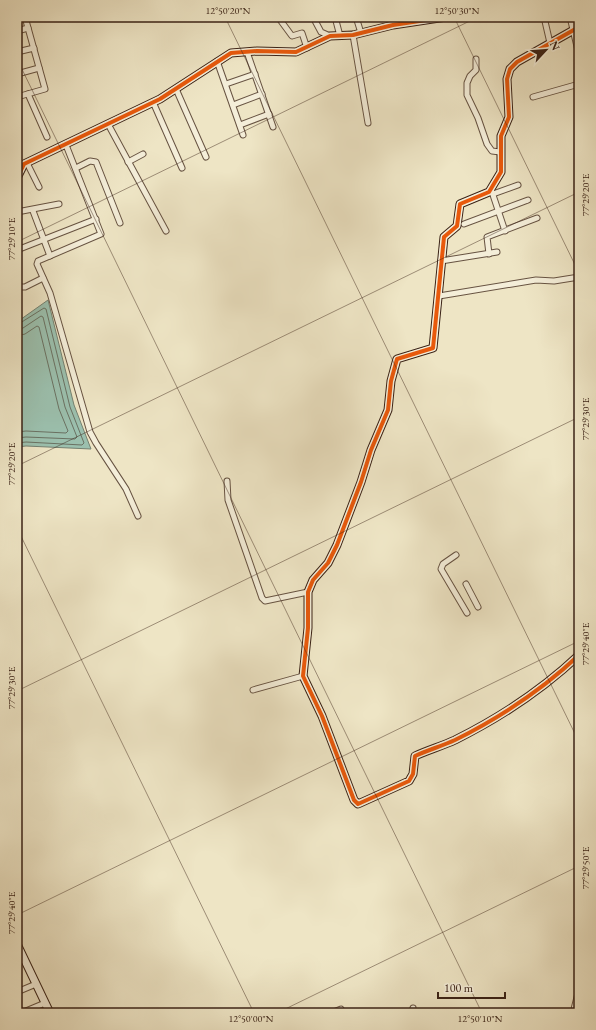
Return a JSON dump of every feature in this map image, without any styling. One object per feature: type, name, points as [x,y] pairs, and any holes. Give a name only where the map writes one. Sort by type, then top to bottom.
[{"type":"street","points":[[17,97],[45,89],[25,17]]},
{"type":"street","points":[[280,17],[292,36],[302,33],[307,48]]},
{"type":"street","points":[[313,17],[321,32],[330,36],[353,35],[393,25],[446,17]]},
{"type":"street","points":[[335,17],[340,36]]},
{"type":"street","points":[[356,17],[361,33]]},
{"type":"street","points":[[544,17],[550,43]]},
{"type":"street","points":[[570,17],[576,29],[579,56]]},
{"type":"street","points":[[17,31],[28,28]]},
{"type":"street","points":[[505,231],[492,192],[501,172],[501,136],[509,117],[507,79],[510,69],[517,62],[576,29]]},
{"type":"street","points":[[353,35],[368,123]]},
{"type":"street","points":[[17,178],[24,164],[153,102],[176,89],[231,53],[296,52],[330,36]]},
{"type":"street","points":[[17,52],[34,48]]},
{"type":"street","points":[[247,52],[274,127]]},
{"type":"street","points":[[476,59],[476,70],[470,76],[466,86],[467,96],[478,118],[487,144],[492,150],[500,152]]},
{"type":"street","points":[[217,61],[243,134]]},
{"type":"street","points":[[17,74],[39,68]]},
{"type":"street","points":[[226,84],[255,74]]},
{"type":"street","points":[[533,97],[579,84]]},
{"type":"street","points":[[176,89],[206,157]]},
{"type":"street","points":[[28,94],[47,137]]},
{"type":"street","points":[[233,105],[262,94]]},
{"type":"street","points":[[153,102],[182,168]]},
{"type":"street","points":[[240,125],[269,114]]},
{"type":"street","points":[[108,124],[166,231]]},
{"type":"street","points":[[66,144],[101,233],[100,236],[50,256],[37,263],[51,298],[90,432],[126,488],[138,516]]},
{"type":"street","points":[[128,162],[143,154]]},
{"type":"street","points":[[76,168],[90,161],[96,162],[120,223]]},
{"type":"street","points":[[27,163],[39,187]]},
{"type":"street","points":[[518,185],[485,194],[460,204],[458,226],[444,237],[433,348],[397,360],[391,381],[388,410],[371,450],[361,482],[337,545],[328,563],[313,580],[308,592],[308,628],[303,676],[322,716],[354,800],[358,804],[409,781],[414,774],[415,756],[455,740],[517,704],[543,687],[579,655]]},
{"type":"street","points":[[464,224],[528,200]]},
{"type":"street","points":[[17,212],[59,204]]},
{"type":"street","points":[[32,210],[50,256]]},
{"type":"street","points":[[489,254],[487,237],[536,218]]},
{"type":"street","points":[[17,250],[96,220]]},
{"type":"street","points":[[441,261],[497,252]]},
{"type":"street","points":[[438,296],[536,280],[554,281],[579,277]]},
{"type":"street","points":[[17,287],[25,287],[43,278]]},
{"type":"street","points":[[227,481],[228,500],[262,598],[265,601],[308,592]]},
{"type":"street","points":[[456,555],[442,564],[441,570],[467,613]]},
{"type":"street","points":[[466,584],[478,607]]},
{"type":"street","points":[[253,690],[303,676]]},
{"type":"street","points":[[17,944],[50,1013]]},
{"type":"street","points":[[17,992],[36,984]]},
{"type":"street","points":[[573,1013],[579,989]]},
{"type":"street","points":[[21,1013],[45,1003]]},
{"type":"street","points":[[331,1013],[341,1009]]},
{"type":"water","points":[[48,300],[74,405],[91,449],[26,446],[17,447],[17,322]]},
{"type":"cycle path","points":[[17,178],[24,164],[160,99],[231,53],[257,51],[296,52],[330,36],[353,35],[393,25],[446,17]]},
{"type":"cycle path","points":[[579,27],[517,62],[510,69],[507,79],[509,117],[501,136],[501,172],[489,192],[460,204],[457,226],[444,237],[433,348],[397,359],[391,381],[388,410],[371,450],[361,482],[337,545],[328,563],[313,580],[308,592],[308,628],[303,676],[322,716],[354,800],[358,804],[409,781],[413,774],[415,756],[455,740],[489,722],[536,691],[579,655]]}]
